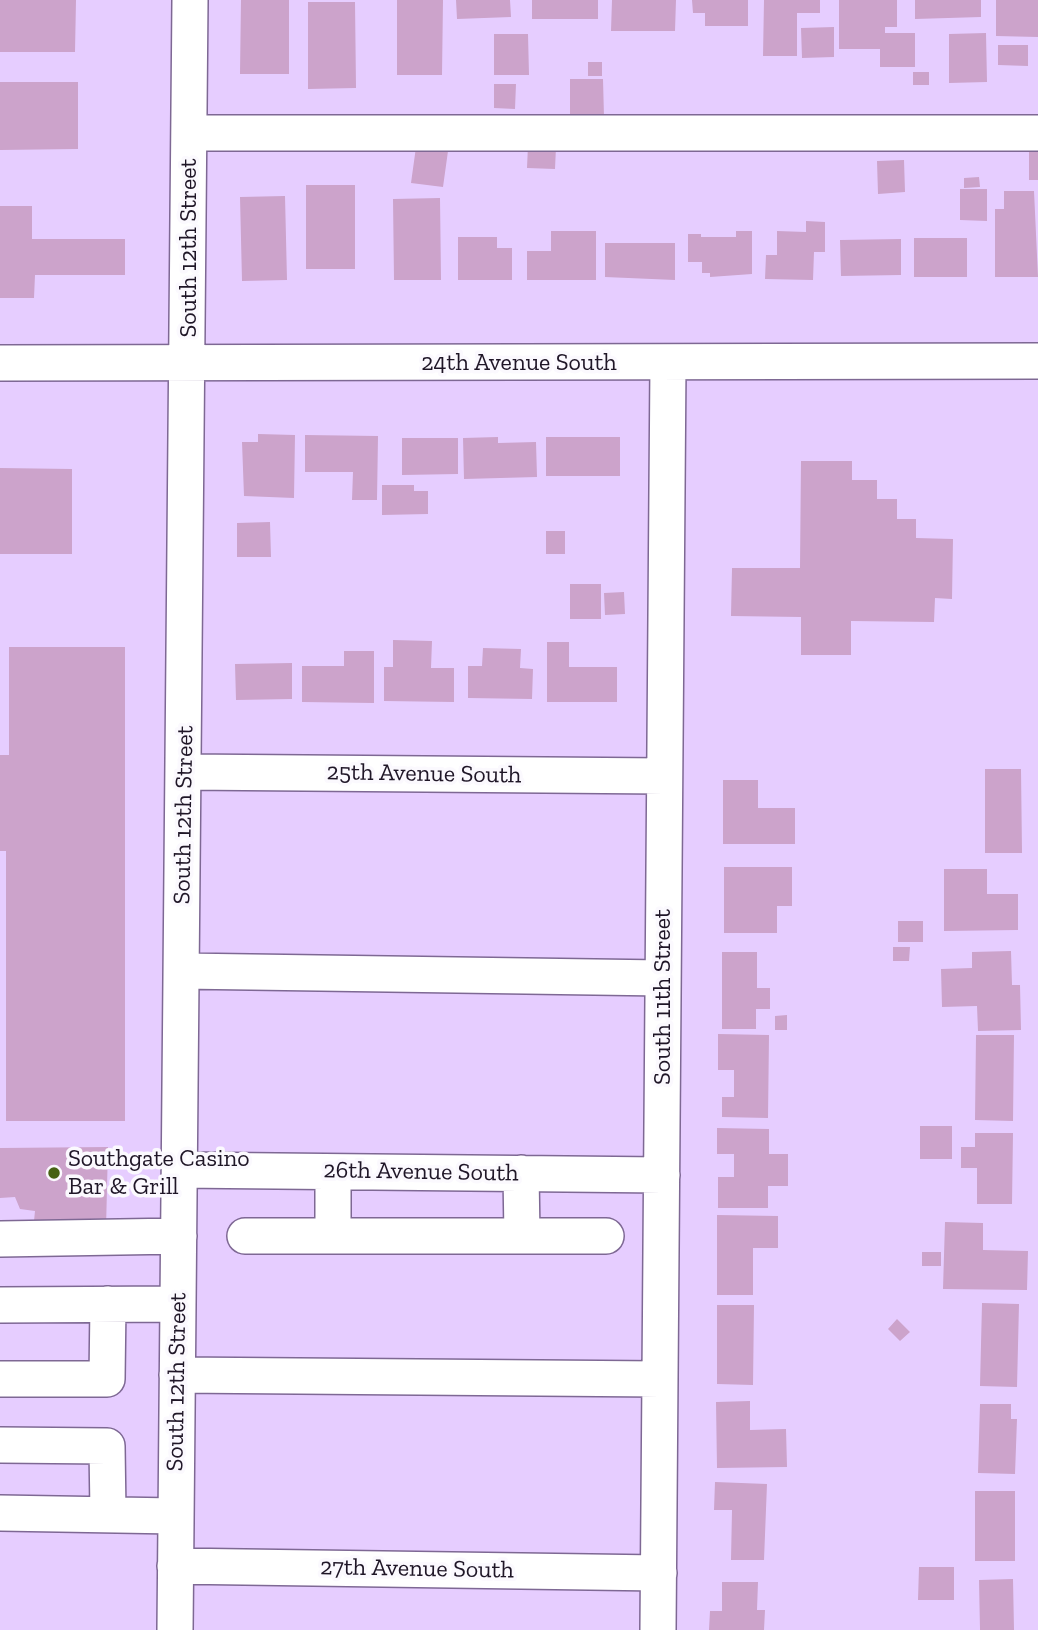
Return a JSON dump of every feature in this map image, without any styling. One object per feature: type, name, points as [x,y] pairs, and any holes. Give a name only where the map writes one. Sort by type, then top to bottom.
[{"type":"street","name":"South 12th Street","points":[[175,1630],[185,772],[190,0]]},
{"type":"street","points":[[190,133],[1038,133]]},
{"type":"street","name":"24th Avenue South","points":[[0,363],[1038,362]]},
{"type":"street","name":"South 11th Street","points":[[658,1630],[668,363]]},
{"type":"street","name":"25th Avenue South","points":[[185,772],[664,776]]},
{"type":"street","points":[[182,971],[663,978]]},
{"type":"street","name":"26th Avenue South","points":[[180,1170],[662,1175]]},
{"type":"street","points":[[333,1171],[333,1236]]},
{"type":"street","points":[[521,1173],[522,1236]]},
{"type":"street","points":[[0,1238],[179,1236]]},
{"type":"street","points":[[245,1236],[606,1236]]},
{"type":"street","points":[[0,1379],[107,1379],[108,1304]]},
{"type":"street","points":[[0,1305],[178,1304]]},
{"type":"street","points":[[177,1376],[660,1379]]},
{"type":"street","points":[[0,1445],[107,1447],[108,1513]]},
{"type":"street","points":[[0,1513],[175,1516]]},
{"type":"street","name":"27th Avenue South","points":[[175,1566],[659,1573]]},
{"type":"building","points":[[0,0],[76,0],[75,52],[0,52]]},
{"type":"building","points":[[241,0],[289,0],[289,74],[240,74]]},
{"type":"building","points":[[397,0],[443,0],[442,75],[397,75]]},
{"type":"building","points":[[456,0],[510,0],[511,17],[457,19]]},
{"type":"building","points":[[532,0],[598,0],[598,19],[532,19]]},
{"type":"building","points":[[612,0],[676,0],[675,31],[611,31]]},
{"type":"building","points":[[692,0],[748,0],[748,26],[705,26],[705,13],[693,13]]},
{"type":"building","points":[[764,0],[820,0],[820,13],[797,13],[797,56],[763,56]]},
{"type":"building","points":[[839,0],[897,0],[897,27],[885,27],[885,33],[915,33],[915,67],[880,67],[880,49],[839,49]]},
{"type":"building","points":[[915,0],[981,0],[981,17],[915,19]]},
{"type":"building","points":[[996,0],[1038,0],[1038,37],[996,36]]},
{"type":"building","points":[[308,2],[355,2],[356,88],[308,89]]},
{"type":"building","points":[[834,27],[834,57],[802,58],[801,28]]},
{"type":"building","points":[[986,33],[987,82],[949,83],[949,34]]},
{"type":"building","points":[[494,34],[528,34],[529,75],[494,75]]},
{"type":"building","points":[[998,45],[1028,45],[1028,66],[998,65]]},
{"type":"building","points":[[588,62],[602,62],[602,76],[588,76]]},
{"type":"building","points":[[913,72],[929,72],[929,85],[913,85]]},
{"type":"building","points":[[570,79],[603,79],[604,117],[570,118]]},
{"type":"building","points":[[0,82],[78,82],[78,149],[0,150]]},
{"type":"building","points":[[494,84],[516,84],[515,109],[494,108]]},
{"type":"building","points":[[1029,141],[1038,141],[1038,180],[1029,180]]},
{"type":"building","points":[[528,145],[556,147],[555,169],[527,168]]},
{"type":"building","points":[[416,147],[448,151],[443,187],[411,183]]},
{"type":"building","points":[[904,160],[905,192],[878,194],[877,161]]},
{"type":"building","points":[[979,177],[980,187],[964,188],[964,178]]},
{"type":"building","points":[[306,185],[355,185],[355,269],[306,269]]},
{"type":"building","points":[[960,189],[987,189],[987,221],[960,220]]},
{"type":"building","points":[[1004,191],[1034,191],[1038,277],[995,277],[995,209],[1004,209]]},
{"type":"building","points":[[285,196],[287,280],[242,281],[240,197]]},
{"type":"building","points":[[440,198],[441,280],[394,280],[393,199]]},
{"type":"building","points":[[0,206],[32,206],[32,239],[125,239],[125,275],[35,275],[34,298],[0,298]]},
{"type":"building","points":[[806,221],[825,222],[825,252],[814,252],[813,280],[765,279],[766,255],[777,255],[777,231],[806,232]]},
{"type":"building","points":[[551,231],[596,231],[596,280],[527,280],[527,251],[551,251]]},
{"type":"building","points":[[736,231],[752,231],[752,274],[710,277],[710,273],[702,273],[702,262],[688,262],[688,234],[701,234],[701,237],[736,237]]},
{"type":"building","points":[[458,237],[497,237],[497,248],[512,248],[512,280],[458,280]]},
{"type":"building","points":[[914,238],[967,238],[967,277],[914,277]]},
{"type":"building","points":[[901,239],[901,275],[841,276],[840,240]]},
{"type":"building","points":[[605,243],[675,243],[675,280],[605,277]]},
{"type":"building","points":[[258,434],[295,435],[294,498],[244,496],[242,442],[258,442]]},
{"type":"building","points":[[305,435],[378,436],[377,500],[352,500],[353,472],[305,472]]},
{"type":"building","points":[[498,437],[498,443],[536,442],[537,477],[464,479],[463,438]]},
{"type":"building","points":[[546,437],[620,437],[620,476],[546,476]]},
{"type":"building","points":[[402,438],[458,438],[458,474],[402,475]]},
{"type":"building","points":[[801,461],[852,461],[852,480],[877,480],[877,499],[897,499],[897,519],[916,519],[916,538],[953,539],[952,599],[935,598],[934,622],[851,621],[851,655],[801,655],[801,617],[731,616],[732,568],[800,568]]},
{"type":"building","points":[[0,468],[72,469],[72,554],[0,554]]},
{"type":"building","points":[[382,485],[414,485],[414,491],[428,491],[428,514],[382,515]]},
{"type":"building","points":[[270,522],[271,557],[237,557],[237,523]]},
{"type":"building","points":[[546,531],[565,531],[565,554],[546,554]]},
{"type":"building","points":[[570,584],[601,584],[601,619],[570,619]]},
{"type":"building","points":[[624,592],[625,614],[605,615],[604,593]]},
{"type":"building","points":[[393,640],[432,641],[431,668],[454,668],[454,702],[384,701],[384,667],[393,667]]},
{"type":"building","points":[[547,642],[569,642],[569,667],[617,667],[617,702],[547,702]]},
{"type":"building","points":[[9,647],[125,647],[125,1121],[6,1121],[6,851],[0,851],[0,755],[9,755]]},
{"type":"building","points":[[483,648],[521,649],[520,668],[533,669],[532,699],[468,698],[468,666],[482,666]]},
{"type":"building","points":[[344,651],[374,651],[374,703],[302,702],[302,666],[344,666]]},
{"type":"building","points":[[292,663],[292,699],[236,700],[235,664]]},
{"type":"building","points":[[985,769],[1021,769],[1022,853],[985,853]]},
{"type":"building","points":[[723,780],[758,780],[758,808],[795,808],[795,844],[723,844]]},
{"type":"building","points":[[724,867],[792,867],[792,906],[777,906],[777,933],[724,933]]},
{"type":"building","points":[[944,869],[987,869],[987,894],[1018,894],[1018,930],[944,931]]},
{"type":"building","points":[[898,921],[923,921],[923,942],[898,942]]},
{"type":"building","points":[[893,947],[910,947],[909,961],[893,961]]},
{"type":"building","points":[[1011,951],[1012,985],[1020,985],[1021,1030],[978,1031],[977,1006],[942,1007],[941,969],[972,968],[972,952]]},
{"type":"building","points":[[722,952],[757,952],[757,988],[770,988],[770,1009],[756,1009],[756,1029],[722,1029]]},
{"type":"building","points":[[787,1015],[787,1030],[775,1030],[775,1016]]},
{"type":"building","points":[[718,1034],[769,1035],[768,1118],[722,1117],[722,1097],[734,1097],[734,1070],[718,1070]]},
{"type":"building","points":[[976,1035],[1014,1035],[1013,1121],[975,1120]]},
{"type":"building","points":[[920,1126],[952,1126],[952,1159],[920,1159]]},
{"type":"building","points":[[717,1128],[769,1129],[769,1154],[788,1154],[788,1186],[768,1186],[768,1208],[718,1208],[718,1177],[734,1177],[734,1154],[717,1154]]},
{"type":"building","points":[[975,1133],[1013,1133],[1012,1204],[977,1204],[977,1168],[961,1168],[961,1147],[975,1147]]},
{"type":"building","name":"Southgate Casino Bar & Grill","points":[[108,1147],[106,1229],[33,1231],[35,1211],[20,1209],[15,1197],[0,1198],[0,1148]]},
{"type":"building","points":[[717,1215],[778,1216],[778,1248],[753,1248],[753,1295],[717,1295]]},
{"type":"building","points":[[945,1222],[983,1223],[983,1250],[1028,1251],[1027,1290],[943,1289]]},
{"type":"building","points":[[922,1252],[941,1252],[941,1266],[922,1266]]},
{"type":"building","points":[[982,1303],[1019,1304],[1017,1387],[980,1386]]},
{"type":"building","points":[[717,1305],[754,1305],[753,1385],[717,1384]]},
{"type":"building","points":[[897,1319],[910,1332],[900,1341],[888,1329]]},
{"type":"building","points":[[750,1401],[750,1430],[786,1429],[787,1467],[717,1468],[716,1402]]},
{"type":"building","points":[[980,1404],[1011,1404],[1011,1419],[1017,1419],[1015,1474],[978,1473]]},
{"type":"building","points":[[715,1482],[767,1484],[764,1560],[731,1560],[732,1510],[714,1510]]},
{"type":"building","points":[[975,1491],[1015,1491],[1015,1561],[975,1561]]},
{"type":"building","points":[[919,1567],[954,1567],[954,1600],[918,1600]]},
{"type":"building","points":[[1013,1579],[1014,1630],[980,1630],[979,1580]]},
{"type":"building","points":[[722,1582],[758,1582],[757,1610],[765,1610],[764,1630],[709,1630],[710,1611],[722,1611]]},
{"type":"place","name":"Southgate Casino Bar & Grill","points":[[54,1173]]}]
